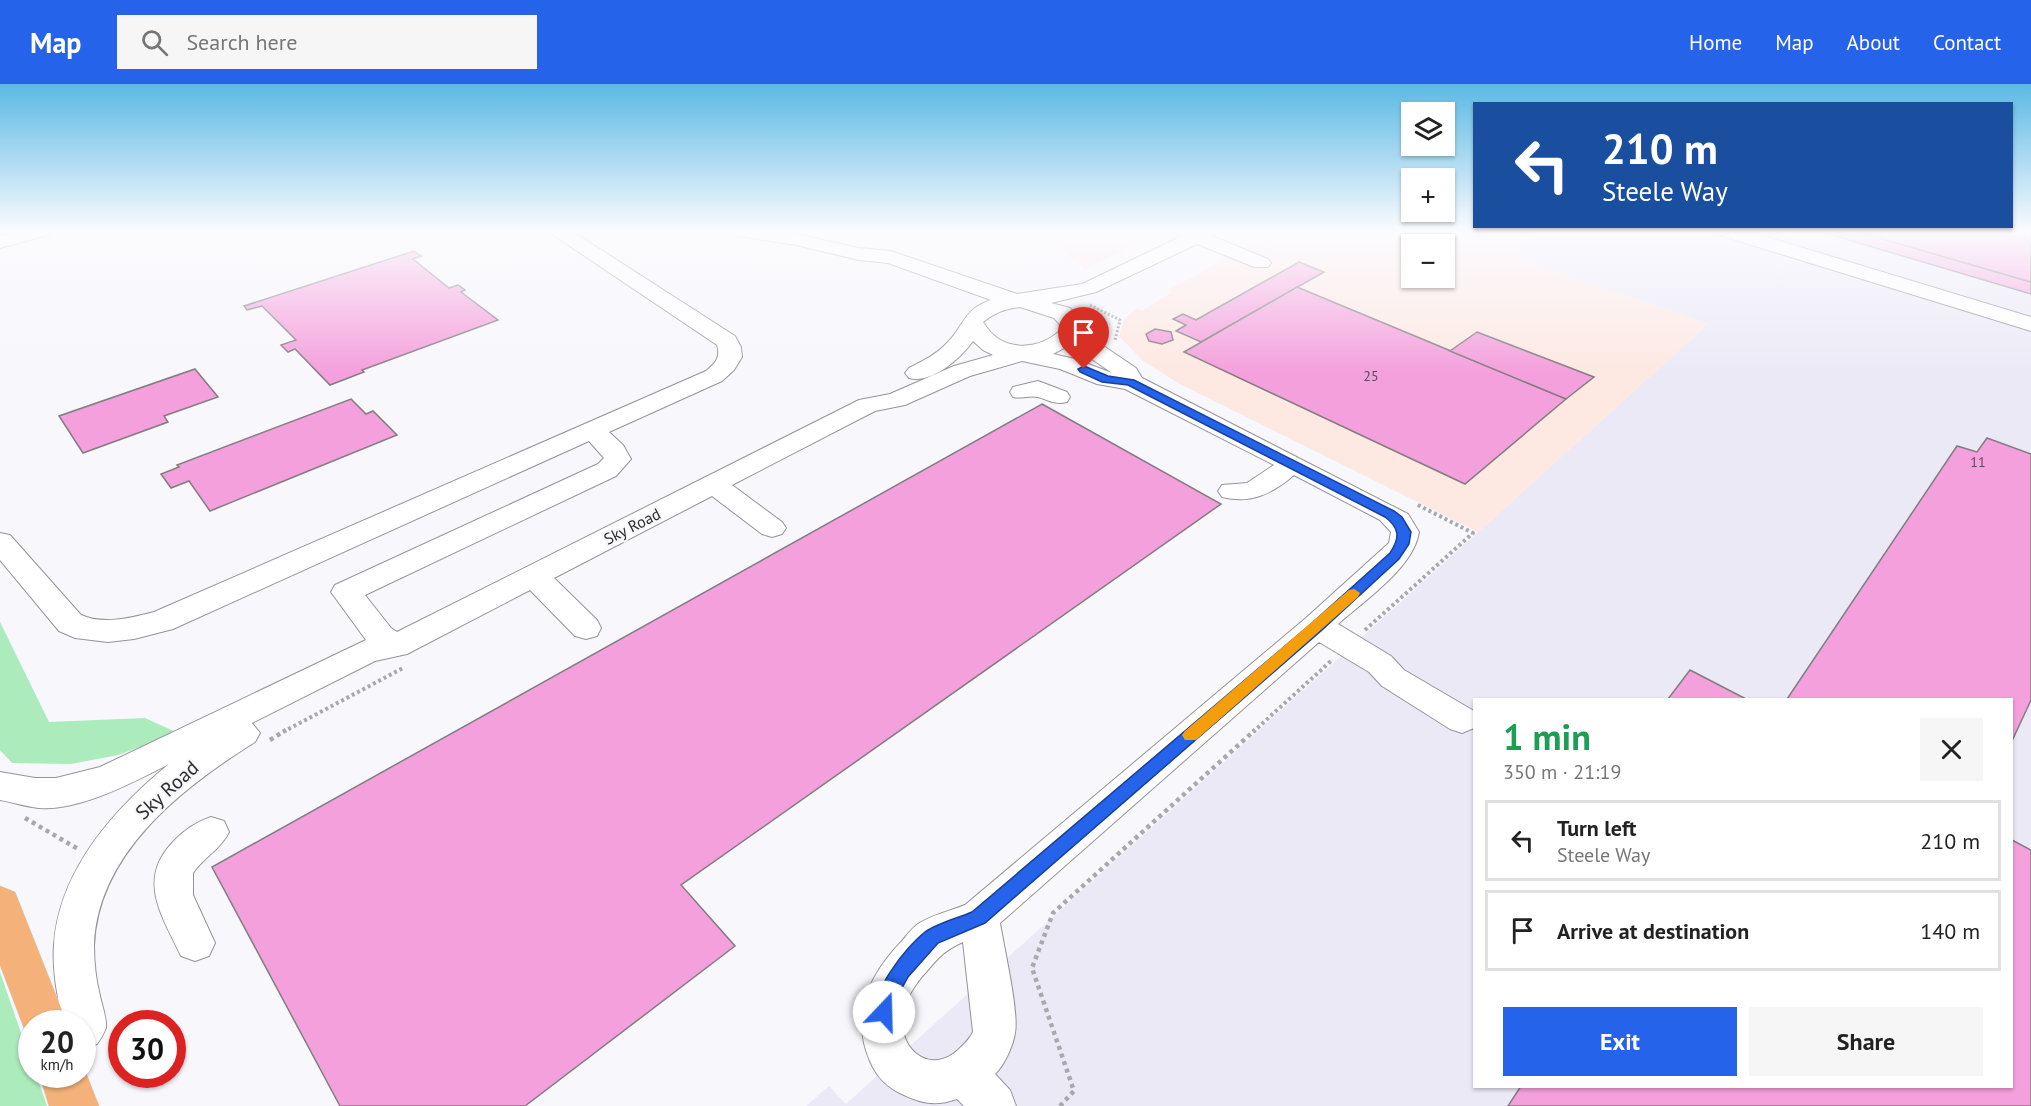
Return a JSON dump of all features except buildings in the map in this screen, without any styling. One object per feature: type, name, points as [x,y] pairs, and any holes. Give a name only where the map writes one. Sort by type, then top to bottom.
[{"type":"main road","points":[[0,905],[39,1010]]},
{"type":"main road","points":[[68,1088],[74,1106]]},
{"type":"street","points":[[0,542],[70,623],[86,630],[108,631],[162,621],[714,376],[732,357],[727,341],[629,278]]},
{"type":"street","points":[[901,278],[964,313],[975,332],[986,343],[1021,354],[1068,364],[1106,379],[1131,382],[1390,514],[1398,520],[1405,532],[1402,544],[1395,556],[1311,631],[979,917],[932,937],[901,970],[886,999],[881,1024],[888,1053],[904,1073],[925,1082],[946,1081],[964,1074],[985,1054],[994,1033],[993,1011],[979,917]]},
{"type":"street","points":[[946,278],[1083,320]]},
{"type":"street","points":[[964,313],[1019,301],[1067,294],[1112,278]]},
{"type":"street","points":[[1083,320],[1137,278]]},
{"type":"street","points":[[1879,278],[2031,324]]},
{"type":"street","name":"Sky Road","points":[[868,405],[880,390],[957,349],[965,339],[964,313]]},
{"type":"street","points":[[1083,320],[1094,350],[1128,373],[1131,382]]},
{"type":"street","name":"Sky Road","points":[[0,786],[24,789],[33,793],[56,792],[83,787],[112,777],[368,651],[396,646],[868,405],[896,400],[962,371],[1021,354],[1052,348],[1067,339],[1083,320]]},
{"type":"street","points":[[1022,392],[1038,388],[1059,397]]},
{"type":"street","points":[[396,646],[380,636],[346,592],[607,470],[618,459],[614,450],[591,430]]},
{"type":"street","points":[[1232,491],[1242,494],[1256,490],[1292,464]]},
{"type":"street","points":[[713,484],[772,528]]},
{"type":"street","points":[[534,576],[586,628]]},
{"type":"street","points":[[1311,631],[1344,649],[1374,674],[1393,678],[1462,720]]},
{"type":"street","name":"Sky Road","points":[[82,1010],[74,969],[75,934],[83,899],[97,870],[126,829],[175,778],[214,749],[378,664],[396,646]]},
{"type":"street","points":[[195,942],[173,896],[173,872],[180,858],[193,844],[211,832]]},
{"type":"street","points":[[964,1074],[994,1106]]},
{"type":"path","points":[[1067,294],[1083,320],[1120,320],[1114,338],[1122,346]]},
{"type":"path","points":[[1060,1106],[1074,1091],[1032,968],[1053,913],[1473,533],[1409,501]]},
{"type":"shaded area","points":[[1191,278],[1401,278],[1401,288],[1455,288],[1455,278],[1575,278],[1708,324],[1478,532],[1178,383],[1142,360],[1119,336],[1124,319],[1137,308],[1142,311],[1172,292],[1168,290]]},
{"type":"shaded area","points":[[1575,278],[2031,278],[2031,1106],[806,1106],[829,1086],[846,1104],[1708,324]]},
{"type":"green space","points":[[0,622],[49,722],[145,718],[178,733],[118,755],[71,764],[12,763],[0,750]]},
{"type":"green space","points":[[0,972],[18,1024],[18,1088],[41,1088],[47,1106],[0,1106]]},
{"type":"slow traffic","points":[[1190,735],[1354,593]]},
{"type":"route","points":[[884,1012],[886,999],[901,970],[932,937],[979,917],[1317,626],[1395,556],[1402,544],[1405,532],[1398,520],[1390,514],[1131,382],[1106,379],[1084,369]]}]
